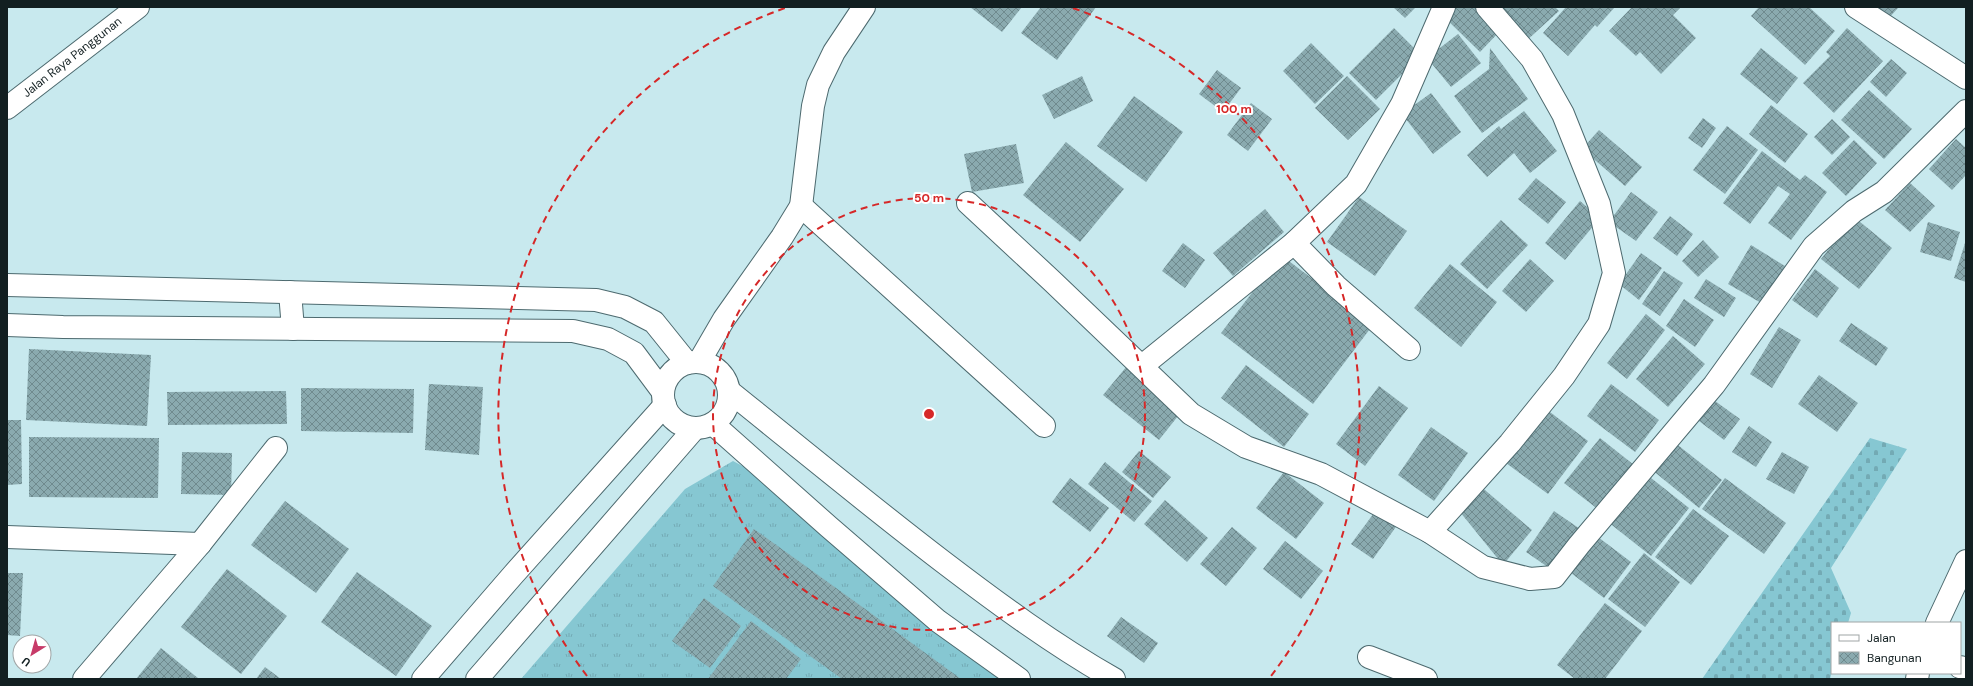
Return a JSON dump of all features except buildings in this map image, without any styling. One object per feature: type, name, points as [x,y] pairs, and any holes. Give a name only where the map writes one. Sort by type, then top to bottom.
[{"type":"street","name":"Jalan Raya Panggunan","points":[[7,108],[138,7]]},
{"type":"street","points":[[693,363],[782,237],[801,206],[813,106],[818,84],[834,52],[864,7]]},
{"type":"street","points":[[1142,366],[1294,242],[1356,184],[1402,104],[1444,7]]},
{"type":"street","points":[[1430,532],[1510,443],[1564,376],[1599,324],[1614,273],[1599,204],[1563,114],[1532,59],[1486,7]]},
{"type":"street","points":[[1856,7],[1966,78]]},
{"type":"street","points":[[968,203],[1191,414],[1246,447],[1322,474],[1430,532],[1483,567],[1530,579],[1554,577],[1579,545],[1714,385],[1814,246],[1854,211],[1884,192],[1966,111]]},
{"type":"street","points":[[801,206],[1044,426]]},
{"type":"street","points":[[1294,242],[1336,286],[1410,349]]},
{"type":"street","points":[[7,285],[596,300],[625,307],[654,322],[693,363]]},
{"type":"street","points":[[290,292],[293,329]]},
{"type":"street","points":[[7,325],[63,327],[573,331],[608,339],[634,353],[664,398],[669,414],[676,421],[685,426],[704,426],[829,528],[938,621],[1019,679]]},
{"type":"street","points":[[423,679],[664,398],[666,382],[671,374],[678,367],[693,363],[713,367],[724,377],[729,391],[729,400],[726,409],[704,426],[478,679]]},
{"type":"street","points":[[729,391],[892,523],[993,599],[1092,666],[1114,679]]},
{"type":"street","points":[[84,679],[200,544],[276,448]]},
{"type":"street","points":[[7,537],[200,544]]},
{"type":"street","points":[[1937,622],[1966,561]]},
{"type":"street","points":[[1369,657],[1426,679]]},
{"type":"green space","points":[[1870,438],[1907,449],[1831,568],[1851,613],[1848,622],[1831,622],[1830,679],[1702,679]]},
{"type":"green space","points":[[733,461],[794,493],[874,567],[1029,679],[521,679],[685,489]]}]
